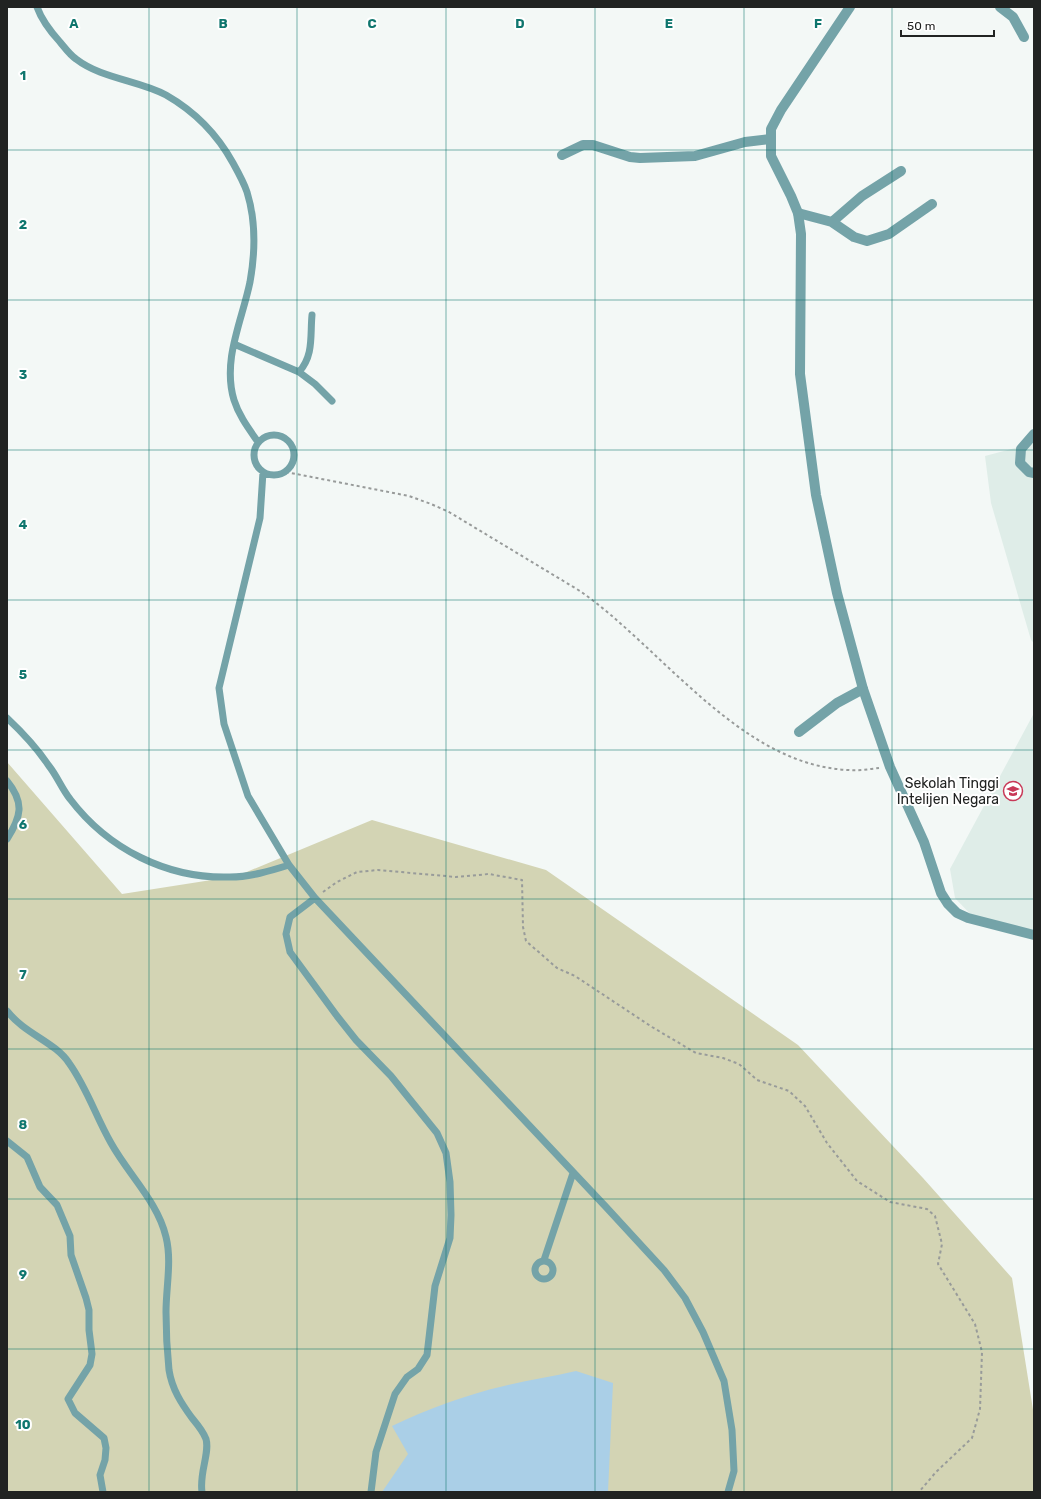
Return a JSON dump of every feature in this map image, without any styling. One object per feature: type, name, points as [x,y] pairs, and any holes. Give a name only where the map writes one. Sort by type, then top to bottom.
[{"type":"street","points":[[850,7],[781,110],[771,129],[770,139],[771,156],[791,196],[798,214],[801,234],[800,374],[816,495],[837,593],[863,689],[890,767],[924,842],[941,893],[948,904],[958,913],[968,918],[1034,934]]},
{"type":"street","points":[[1000,7],[1013,17],[1024,37]]},
{"type":"street","points":[[562,155],[583,145],[593,145],[635,157],[695,156],[745,142],[770,139]]},
{"type":"street","points":[[832,222],[862,196],[900,170]]},
{"type":"street","points":[[798,214],[832,222],[861,240],[872,240],[899,229],[932,204]]},
{"type":"street","points":[[1034,434],[1021,449],[1020,463],[1029,472],[1034,473]]},
{"type":"street","points":[[799,732],[837,703],[863,689]]},
{"type":"lane","points":[[37,7],[41,18],[52,34],[76,59],[93,69],[145,86],[182,105],[196,116],[218,138],[232,162],[247,192],[252,223],[254,254],[249,283],[234,344],[230,381],[234,400],[242,419],[258,442]]},
{"type":"lane","points":[[299,372],[308,360],[310,353],[312,315]]},
{"type":"lane","points":[[234,344],[299,372],[315,384],[332,401]]},
{"type":"lane","points":[[271,435],[284,438],[290,443],[294,453],[294,460],[286,472],[272,475],[262,472],[254,461],[255,447],[258,442],[271,435]]},
{"type":"lane","points":[[262,472],[260,518],[219,688],[224,724],[248,796],[289,865],[315,898],[664,1270],[685,1298],[703,1332],[724,1381],[732,1430],[734,1471],[728,1492]]},
{"type":"lane","points":[[7,718],[30,740],[75,805],[96,828],[121,848],[159,867],[193,874],[229,877],[261,873],[289,865]]},
{"type":"lane","points":[[7,781],[17,797],[19,812],[18,818],[7,839]]},
{"type":"lane","points":[[315,898],[290,918],[286,934],[290,952],[356,1040],[391,1076],[437,1133],[446,1153],[450,1182],[452,1215],[450,1238],[435,1286],[427,1355],[418,1369],[407,1377],[395,1394],[376,1452],[371,1492]]},
{"type":"lane","points":[[7,1011],[26,1030],[57,1050],[68,1061],[84,1086],[110,1142],[149,1200],[166,1236],[168,1261],[166,1313],[170,1371],[174,1390],[205,1438],[207,1448],[201,1473],[202,1492]]},
{"type":"lane","points":[[7,1141],[27,1157],[40,1187],[57,1205],[70,1236],[71,1255],[84,1287],[89,1310],[89,1330],[92,1354],[90,1365],[79,1378],[68,1399],[75,1413],[104,1438],[106,1448],[105,1460],[100,1475],[103,1492]]},
{"type":"lane","points":[[544,1260],[574,1173]]},
{"type":"path","points":[[286,472],[409,496],[449,512],[580,591],[600,605],[705,700],[761,743],[807,762],[831,768],[849,770],[890,767]]},
{"type":"path","points":[[315,898],[337,882],[357,872],[378,870],[456,877],[490,874],[522,880],[523,926],[526,941],[557,968],[575,976],[652,1027],[696,1053],[723,1058],[739,1064],[757,1080],[789,1092],[805,1106],[827,1143],[857,1181],[890,1202],[927,1209],[935,1216],[942,1244],[938,1264],[975,1324],[982,1352],[980,1410],[972,1438],[936,1472],[919,1492]]},
{"type":"shaded area","points":[[1034,443],[1034,643],[1031,640],[991,503],[985,456]]},
{"type":"shaded area","name":"Sekolah Tinggi Intelijen Negara","points":[[1034,713],[1034,937],[975,919],[955,898],[950,869]]},
{"type":"green space","points":[[7,762],[122,894],[237,876],[372,820],[546,870],[798,1045],[923,1178],[1012,1278],[1034,1416],[1034,1492],[7,1492]]},
{"type":"water","points":[[576,1371],[613,1383],[608,1492],[382,1492],[408,1454],[392,1426],[433,1408],[461,1398],[513,1384]]},
{"type":"place","name":"Sekolah Tinggi Intelijen Negara","points":[[1013,791]]}]
